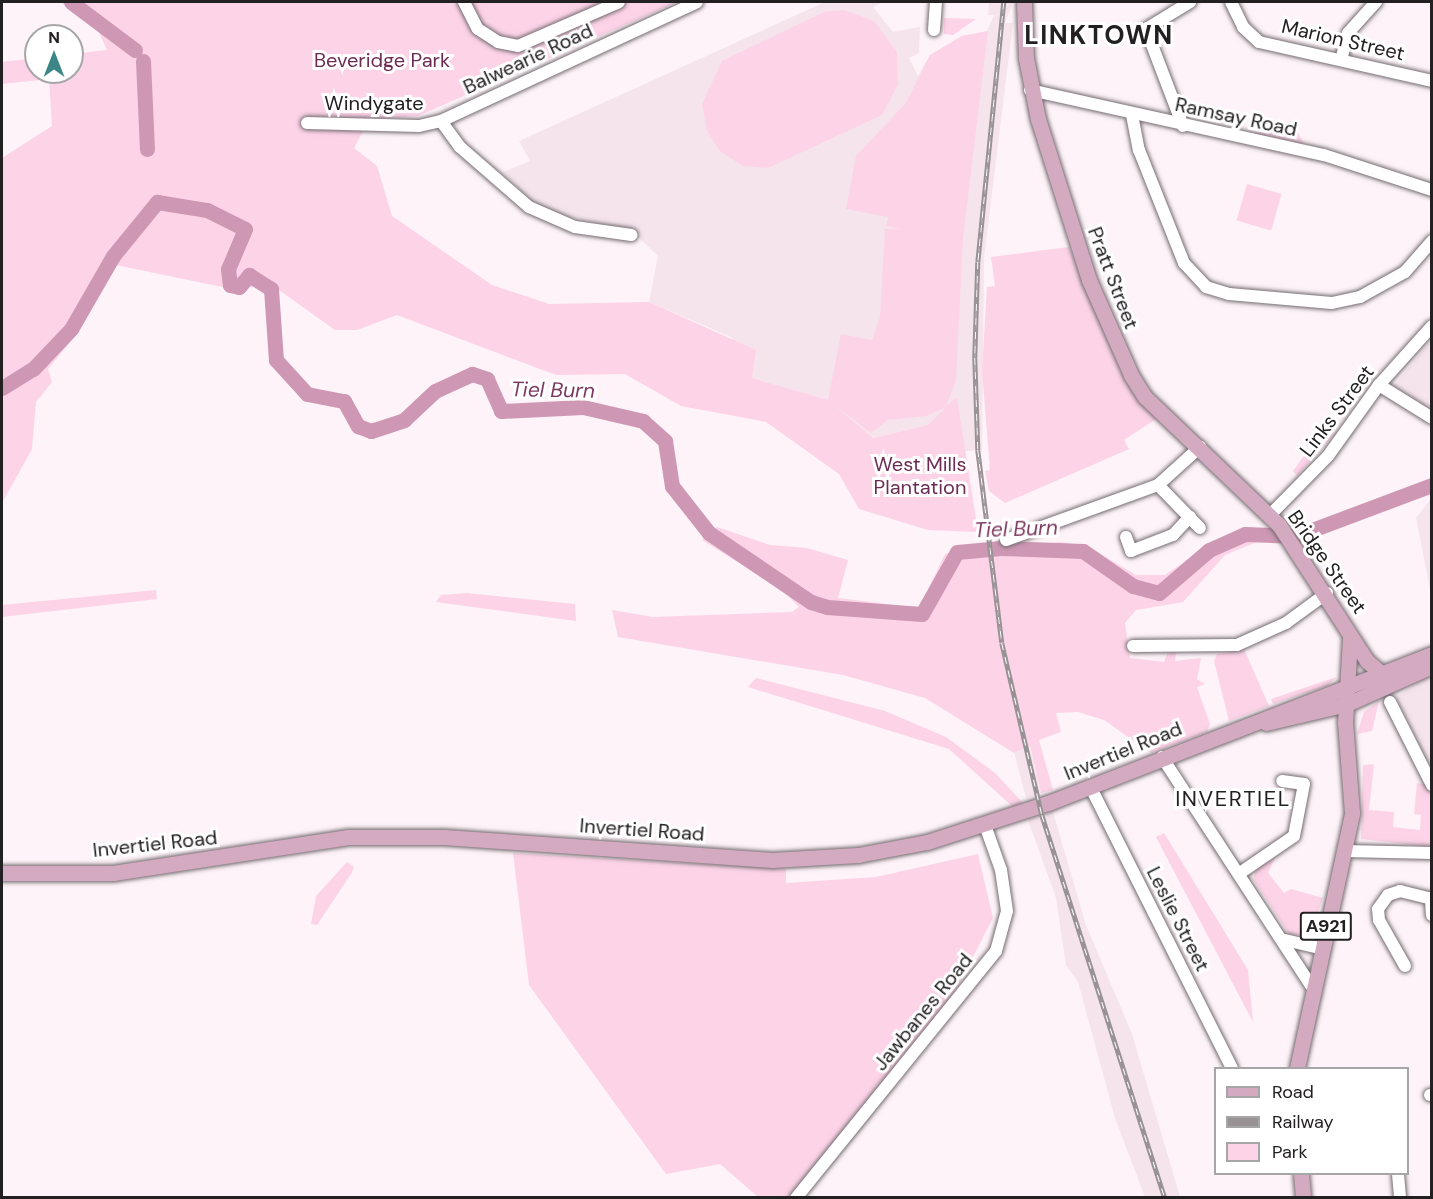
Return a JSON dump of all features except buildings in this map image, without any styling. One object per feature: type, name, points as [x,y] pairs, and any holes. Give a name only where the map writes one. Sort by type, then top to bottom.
[{"type":"main road","name":"Pratt Street","points":[[1024,2],[1030,90],[1074,237],[1115,343],[1145,397],[1274,520]]},
{"type":"main road","name":"Bridge Street","points":[[1274,520],[1327,593],[1349,632],[1382,674]]},
{"type":"main road","name":"Bridge Street","points":[[1349,632],[1349,687]]},
{"type":"main road","name":"Invertiel Road","points":[[2,873],[170,867],[348,837],[444,837],[772,860],[858,855],[985,825],[1327,697],[1431,654]]},
{"type":"main road","name":"Invertiel Road","points":[[1260,722],[1383,697],[1431,666]]},
{"type":"main road","points":[[1349,687],[1383,697]]},
{"type":"main road","name":"A921","points":[[1297,1067],[1311,986],[1345,851],[1353,796],[1347,704],[1349,687]]},
{"type":"main road","points":[[1327,697],[1347,704]]},
{"type":"main road","points":[[1301,1175],[1303,1197]]},
{"type":"street","points":[[464,2],[478,29],[498,42],[518,46],[619,2]]},
{"type":"street","name":"Balwearie Road","points":[[441,121],[697,2]]},
{"type":"street","points":[[934,30],[936,2]]},
{"type":"street","points":[[1183,126],[1146,29],[1190,2]]},
{"type":"street","name":"Marion Street","points":[[1231,2],[1243,27],[1259,42],[1431,81]]},
{"type":"street","points":[[1341,60],[1348,33],[1377,2]]},
{"type":"street","name":"Ramsay Road","points":[[1030,90],[1132,115],[1352,162],[1431,190]]},
{"type":"street","points":[[1132,115],[1139,150],[1184,263],[1206,287],[1229,294],[1332,303],[1360,297],[1405,272],[1431,240]]},
{"type":"street","points":[[441,121],[460,147],[529,207],[575,227],[631,235]]},
{"type":"street","name":"Windygate","points":[[307,123],[419,126],[441,121]]},
{"type":"street","name":"Links Street","points":[[1274,520],[1328,456],[1379,385],[1431,326]]},
{"type":"street","points":[[1379,385],[1431,417]]},
{"type":"street","points":[[1006,540],[1158,484],[1200,447]]},
{"type":"street","points":[[1158,484],[1200,528]]},
{"type":"street","points":[[1126,537],[1131,551],[1173,535],[1190,517]]},
{"type":"street","points":[[1132,646],[1180,649],[1237,645],[1286,622],[1327,593]]},
{"type":"street","points":[[1383,697],[1431,785]]},
{"type":"street","points":[[1162,757],[1285,940],[1311,986]]},
{"type":"street","points":[[1240,873],[1294,836],[1304,784],[1282,781]]},
{"type":"street","name":"Leslie Street","points":[[1089,786],[1231,1067]]},
{"type":"street","name":"Jawbanes Road","points":[[796,1197],[996,951],[1007,911],[1001,870],[985,825]]},
{"type":"street","points":[[1345,851],[1431,853]]},
{"type":"street","points":[[1405,966],[1379,920],[1378,909],[1388,895],[1400,891],[1431,899],[1431,915]]},
{"type":"street","points":[[1285,940],[1321,948]]},
{"type":"street","points":[[1398,1175],[1400,1197]]},
{"type":"shaded area","points":[[825,2],[883,2],[873,7],[893,32],[920,27],[919,53],[909,58],[918,76],[930,55],[962,36],[987,31],[994,15],[988,15],[989,2],[1013,2],[1005,23],[1013,23],[984,258],[982,450],[965,451],[957,397],[928,425],[873,438],[829,401],[752,378],[731,337],[649,302],[658,256],[633,232],[541,210],[503,172],[530,161],[519,141]]},
{"type":"shaded area","points":[[1431,340],[1431,410],[1394,386]]},
{"type":"shaded area","points":[[1431,499],[1431,594],[1416,518]]},
{"type":"shaded area","points":[[1431,674],[1431,767],[1396,697]]},
{"type":"shaded area","points":[[1011,740],[1029,742],[1041,793],[1026,798]]},
{"type":"shaded area","points":[[1052,809],[1086,925],[1132,1034],[1180,1197],[1145,1197],[1115,1118],[1078,982],[1066,965],[1056,898],[1028,820]]},
{"type":"green space","points":[[60,2],[677,2],[418,116],[369,120],[354,148],[377,166],[392,216],[492,285],[549,304],[649,302],[756,350],[752,378],[828,400],[841,334],[872,340],[880,317],[885,229],[901,229],[886,226],[888,217],[846,209],[856,156],[906,103],[930,55],[962,36],[988,31],[963,238],[956,381],[946,406],[957,397],[978,532],[928,530],[859,509],[839,474],[766,422],[681,406],[625,374],[556,375],[397,315],[357,330],[335,330],[272,285],[232,289],[111,264],[75,336],[48,369],[52,382],[36,402],[32,449],[2,503],[2,158],[52,126],[49,84],[84,84],[84,53],[107,50],[97,28]],"holes":[[[832,403],[871,433],[888,420],[926,416],[946,407],[928,425],[873,438]]]},
{"type":"green space","points":[[844,10],[874,21],[897,52],[898,85],[882,115],[768,168],[743,166],[720,151],[707,131],[702,104],[722,61],[824,12]]},
{"type":"green space","points":[[944,18],[976,19],[953,35],[944,34]]},
{"type":"green space","points":[[24,59],[24,82],[2,84],[2,62]]},
{"type":"green space","points":[[1270,124],[1297,130],[1304,145],[1254,134]]},
{"type":"green space","points":[[1247,184],[1282,194],[1271,230],[1237,221]]},
{"type":"green space","points":[[1069,247],[1120,370],[1156,419],[1124,440],[1129,449],[1005,503],[989,491],[985,471],[990,470],[982,371],[987,287],[995,286],[991,257]]},
{"type":"green space","points":[[1338,430],[1297,476],[1293,471],[1303,457]]},
{"type":"green space","points":[[717,527],[770,545],[807,548],[848,560],[838,598],[919,608],[945,554],[958,550],[1061,542],[1087,546],[1136,575],[1165,575],[1217,540],[1260,529],[1257,542],[1225,555],[1183,602],[1136,610],[1125,623],[1130,658],[1164,662],[1168,652],[1176,652],[1175,661],[1201,658],[1197,679],[1205,684],[1197,687],[1210,724],[1207,732],[1151,753],[1104,720],[1078,712],[1056,713],[1061,732],[1039,740],[1053,790],[1041,793],[1030,745],[1014,753],[925,698],[843,675],[618,637],[612,610],[653,617],[792,612],[799,607],[781,589],[702,540]]},
{"type":"green space","points":[[156,590],[157,599],[2,617],[2,605]]},
{"type":"green space","points":[[467,593],[575,604],[576,621],[436,602],[441,595]]},
{"type":"green space","points":[[1244,649],[1269,706],[1229,721],[1214,661],[1217,654]]},
{"type":"green space","points":[[1337,677],[1327,686],[1273,704],[1271,699]]},
{"type":"green space","points":[[756,678],[885,711],[946,737],[995,773],[1023,803],[1013,807],[949,749],[748,687]]},
{"type":"green space","points":[[1379,701],[1372,731],[1357,734],[1364,712]]},
{"type":"green space","points":[[1374,764],[1369,810],[1394,812],[1393,827],[1420,830],[1421,815],[1414,814],[1417,783],[1425,784],[1431,794],[1431,847],[1361,839],[1363,765]]},
{"type":"green space","points":[[1164,833],[1248,970],[1253,1022],[1156,837]]},
{"type":"green space","points":[[513,853],[786,869],[786,883],[876,877],[978,854],[993,918],[952,998],[792,1197],[758,1197],[720,1164],[666,1174],[529,985]]},
{"type":"green space","points":[[1275,858],[1268,873],[1284,893],[1291,889],[1323,898],[1310,936],[1289,934],[1253,879],[1256,869]]},
{"type":"green space","points":[[347,862],[354,867],[351,874],[317,925],[311,924],[316,896]]},
{"type":"waterway","points":[[71,2],[135,50]]},
{"type":"waterway","points":[[143,61],[147,149]]},
{"type":"waterway","name":"Tiel Burn","points":[[2,388],[33,369],[71,329],[113,256],[157,202],[207,210],[245,229],[228,269],[230,285],[239,287],[249,275],[271,289],[276,360],[307,394],[344,401],[358,426],[371,431],[404,420],[435,391],[472,374],[487,379],[501,411],[583,407],[643,421],[665,441],[672,486],[709,533],[811,602],[827,607],[922,614],[957,552],[1001,548],[1083,551],[1133,586],[1159,593],[1209,550],[1245,534],[1296,536],[1432,485]]},
{"type":"railway","points":[[1004,2],[978,262],[975,358],[978,450],[1002,643],[1042,815],[1165,1198]]},
{"type":"district","name":"LINKTOWN","points":[[1099,36]]},
{"type":"district","name":"INVERTIEL","points":[[1233,799]]},
{"type":"park label","name":"Beveridge Park","points":[[382,60]]},
{"type":"park label","name":"West Mills Plantation","points":[[920,476]]}]
